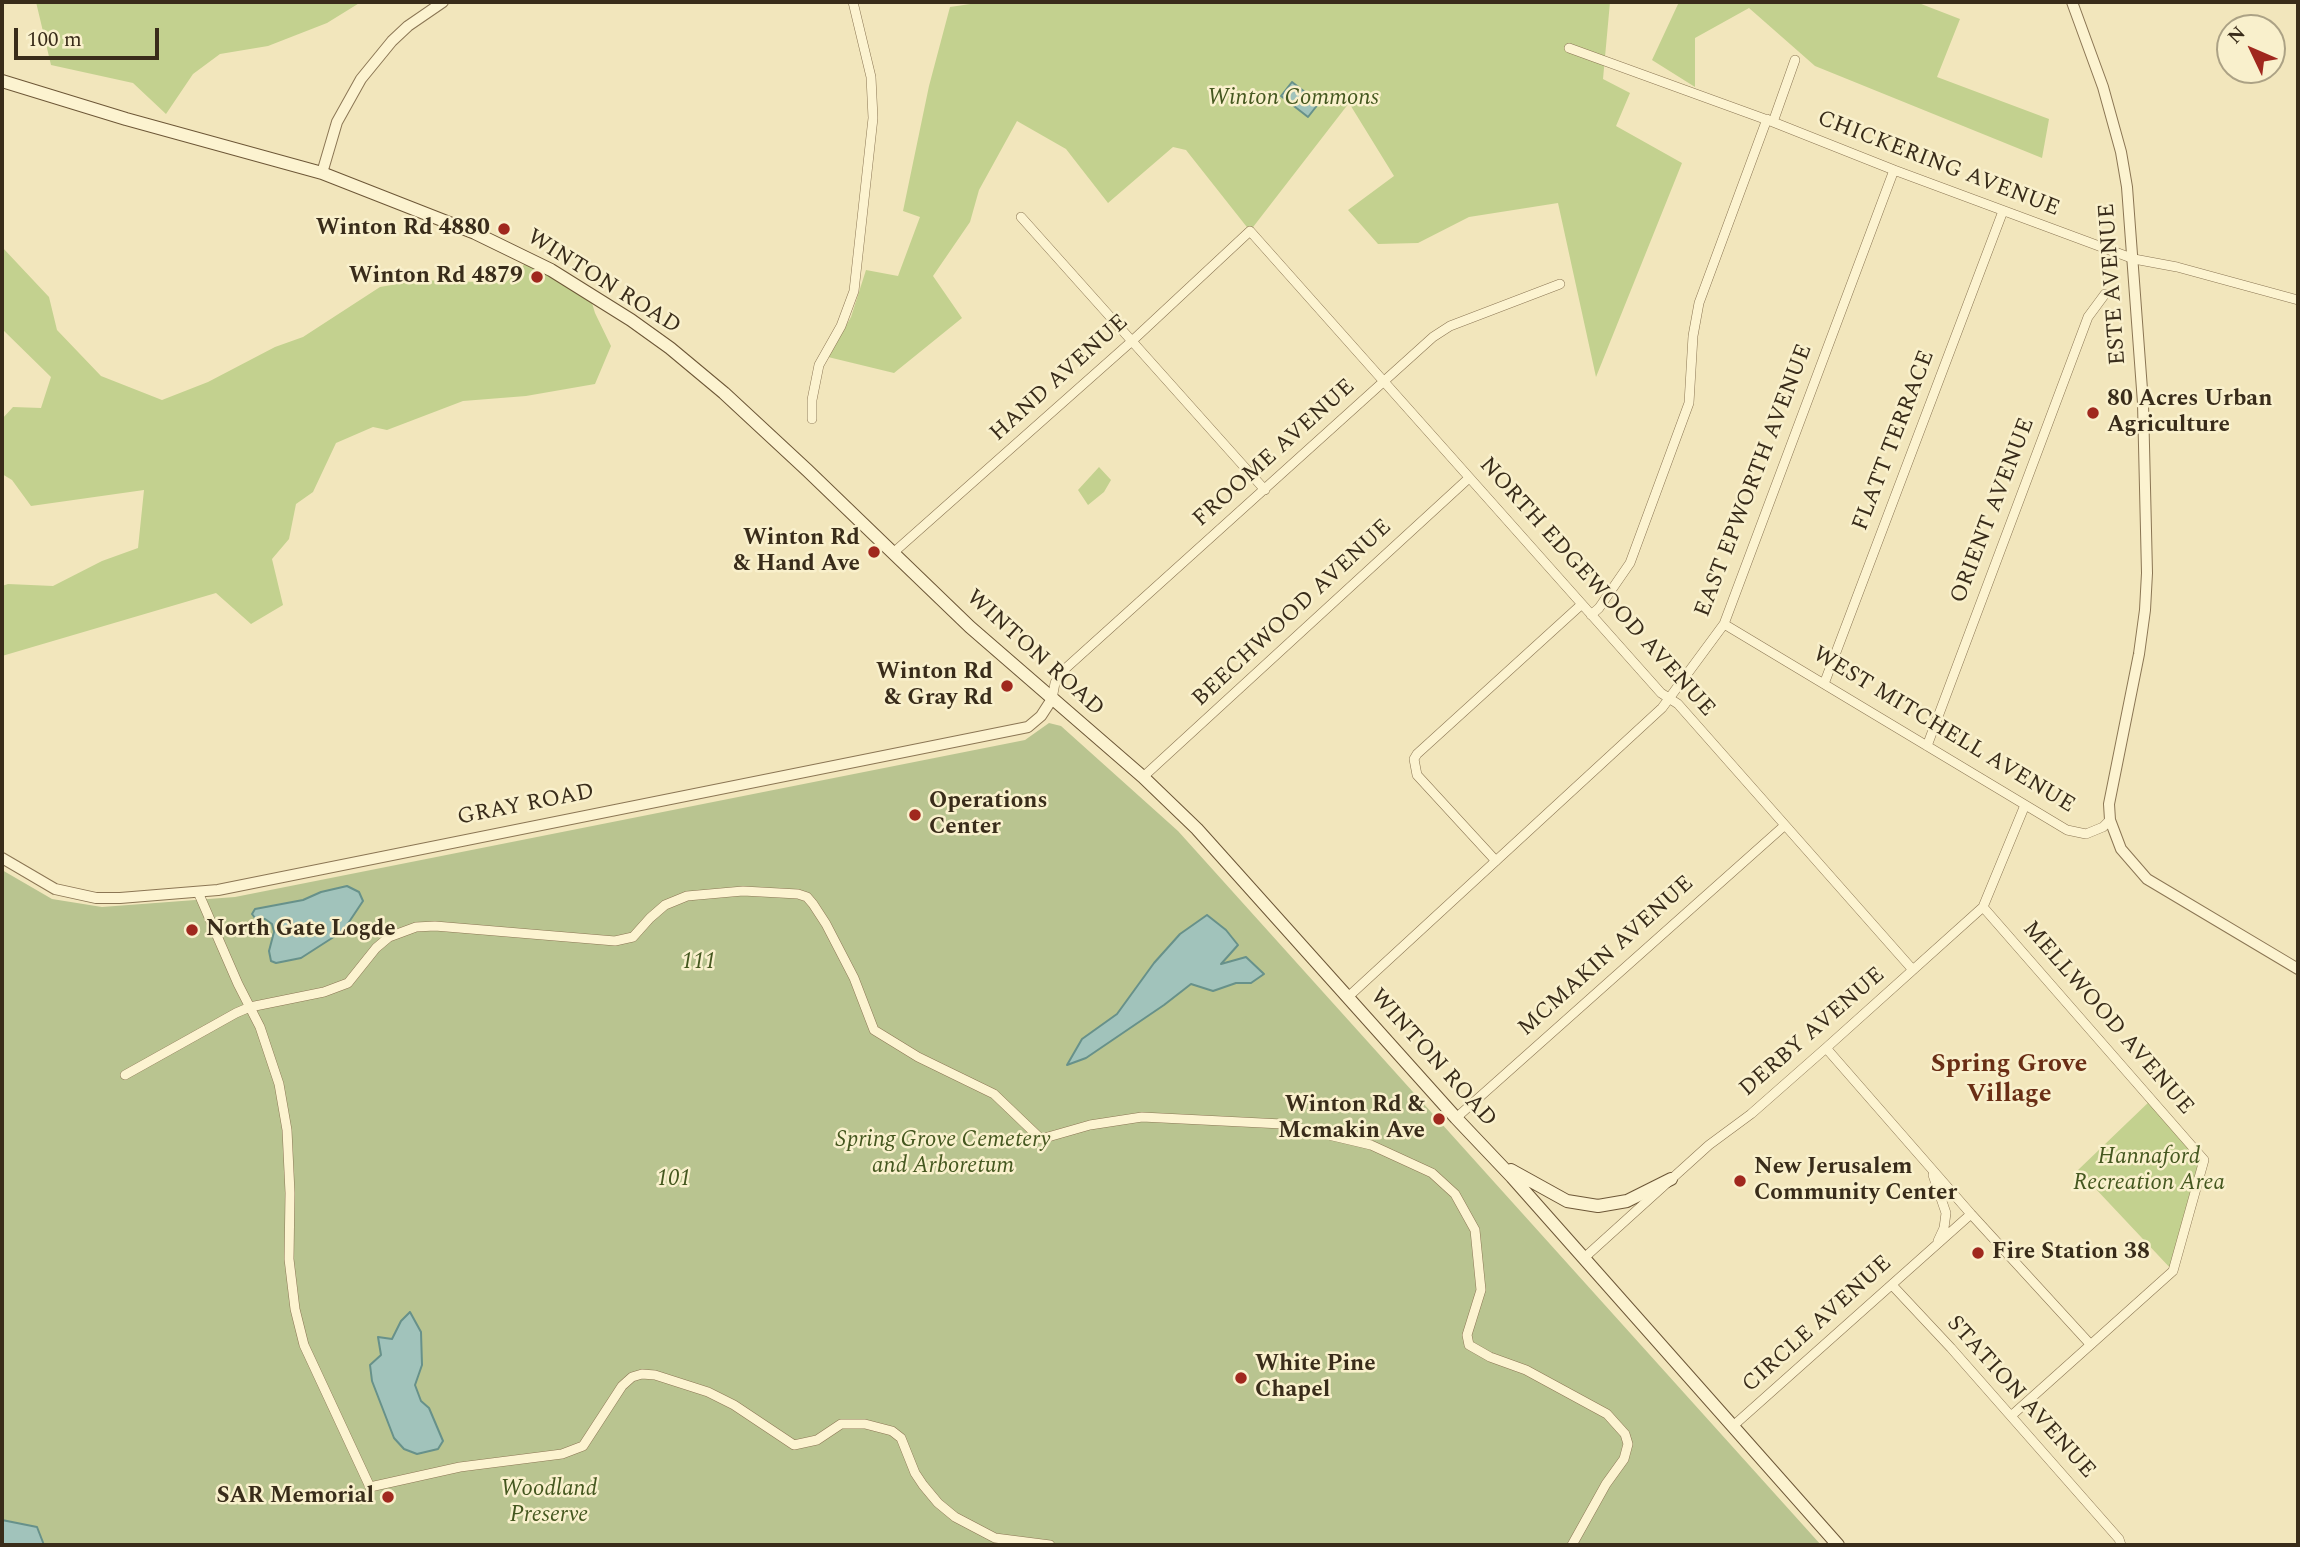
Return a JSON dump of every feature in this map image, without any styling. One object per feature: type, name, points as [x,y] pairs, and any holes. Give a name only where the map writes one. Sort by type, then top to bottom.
[{"type":"main road","name":"WINTON ROAD","points":[[2,81],[126,119],[322,173],[511,250],[551,270],[670,348],[724,393],[970,627],[1143,777],[1197,830],[1456,1118],[1498,1161],[1838,1545]]},
{"type":"main road","points":[[1498,1161],[1567,1201],[1582,1205],[1598,1206],[1627,1201],[1671,1179]]},
{"type":"street","points":[[322,173],[337,122],[361,79],[392,41],[417,19],[443,2]]},
{"type":"street","points":[[812,418],[812,400],[819,365],[849,309],[858,272],[873,95],[853,2]]},
{"type":"street","name":"ESTE AVENUE","points":[[2072,2],[2103,87],[2121,152],[2134,259],[2143,403],[2147,573],[2139,654],[2111,792],[2110,820]]},
{"type":"street","name":"CHICKERING AVENUE","points":[[1569,48],[2134,259],[2177,267],[2298,300]]},
{"type":"street","points":[[1591,615],[1599,608],[1630,563],[1689,403],[1692,394],[1693,335],[1699,303],[1795,60]]},
{"type":"street","name":"EAST EPWORTH AVENUE","points":[[1348,997],[1669,699],[1724,624],[1895,170]]},
{"type":"street","name":"FLATT TERRACE","points":[[1824,684],[2003,211]]},
{"type":"street","points":[[1021,216],[1265,490]]},
{"type":"street","name":"NORTH EDGEWOOD AVENUE","points":[[1250,231],[1661,693],[1678,704],[1913,970]]},
{"type":"street","name":"HAND AVENUE","points":[[893,553],[1132,341],[1250,231]]},
{"type":"street","name":"FROOME AVENUE","points":[[1052,699],[1055,683],[1066,668],[1433,337],[1450,326],[1560,284]]},
{"type":"street","name":"ORIENT AVENUE","points":[[1927,746],[2088,317],[2105,295]]},
{"type":"street","name":"BEECHWOOD AVENUE","points":[[1143,777],[1469,478]]},
{"type":"street","points":[[1496,861],[1417,775],[1414,759],[1416,754],[1582,604]]},
{"type":"street","name":"WEST MITCHELL AVENUE","points":[[1724,624],[2067,830],[2081,834],[2095,832],[2110,820]]},
{"type":"street","name":"GRAY ROAD","points":[[2,858],[43,883],[68,894],[120,898],[198,892],[269,881],[1028,727],[1041,716],[1052,699]]},
{"type":"street","name":"DERBY AVENUE","points":[[1584,1258],[1671,1179],[1826,1048],[1983,907],[2025,805]]},
{"type":"street","points":[[2110,820],[2121,849],[2147,879],[2298,969]]},
{"type":"street","name":"MCMAKIN AVENUE","points":[[1456,1118],[1784,826]]},
{"type":"street","points":[[125,1074],[250,1007],[324,992],[348,983],[383,943],[401,931],[435,926],[615,941],[633,937],[665,905],[687,896],[743,891],[798,894],[807,897],[826,924],[854,978],[874,1030],[918,1057],[994,1094],[1041,1139],[1090,1125],[1142,1117],[1282,1124],[1371,1145],[1432,1173],[1455,1194],[1475,1230],[1481,1290],[1467,1335],[1469,1345],[1490,1357],[1526,1370],[1607,1414],[1625,1434],[1628,1444],[1624,1459],[1606,1484],[1572,1545]]},
{"type":"street","points":[[198,892],[260,1027],[279,1084],[287,1130],[289,1259],[295,1310],[304,1345],[370,1487],[460,1467],[562,1454],[583,1446],[622,1386],[632,1377],[642,1374],[655,1375],[708,1392],[734,1405],[794,1445],[817,1440],[841,1424],[877,1426],[892,1431],[901,1438],[915,1473],[923,1485],[938,1503],[955,1517],[995,1538],[1050,1545]]},
{"type":"street","name":"MELLWOOD AVENUE","points":[[1983,907],[2204,1160],[2173,1271],[2011,1416]]},
{"type":"street","name":"CIRCLE AVENUE","points":[[1733,1426],[1971,1214],[1826,1048]]},
{"type":"street","name":"CIRCLE AVENUE","points":[[1929,1252],[1944,1228],[1946,1213],[1930,1167]]},
{"type":"street","points":[[1971,1214],[2090,1344]]},
{"type":"street","name":"STATION AVENUE","points":[[1892,1284],[2120,1542]]},
{"type":"green space","points":[[36,2],[361,2],[327,23],[268,46],[220,54],[193,74],[166,114],[133,83],[51,65]]},
{"type":"green space","name":"Winton Commons","points":[[984,2],[1610,2],[1603,79],[1630,93],[1616,126],[1682,163],[1596,377],[1558,203],[1469,217],[1418,243],[1378,244],[1348,210],[1394,176],[1349,103],[1250,231],[1186,150],[1173,147],[1108,203],[1066,149],[1017,121],[979,190],[970,222],[933,276],[962,318],[894,373],[828,357],[851,317],[866,270],[898,276],[920,217],[903,211],[929,86],[950,7]]},
{"type":"green space","points":[[1679,2],[1916,2],[1960,19],[1937,77],[2049,119],[2042,158],[1815,66],[1749,8],[1695,38],[1695,87],[1652,60]]},
{"type":"green space","points":[[2,247],[49,297],[57,330],[101,376],[162,400],[208,382],[275,347],[303,337],[380,287],[421,280],[505,283],[530,259],[589,293],[595,313],[611,346],[595,384],[526,396],[463,401],[387,430],[373,427],[336,443],[313,492],[296,504],[289,539],[272,559],[283,605],[251,624],[216,593],[2,656],[2,586],[53,586],[102,561],[138,548],[144,490],[31,506],[12,480],[2,474],[2,419],[13,407],[41,408],[51,377],[2,329]]},
{"type":"green space","points":[[1099,467],[1111,480],[1104,492],[1088,505],[1078,490]]},
{"type":"green space","name":"Spring Grove Cemetery and Arboretum","points":[[1049,723],[1061,726],[1178,831],[1821,1545],[2,1545],[2,870],[52,899],[102,907],[235,897],[1025,740]]},
{"type":"green space","name":"Hannaford Recreation Area","points":[[2152,1099],[2204,1160],[2173,1271],[2078,1170]]},
{"type":"water","points":[[1292,82],[1319,103],[1308,117],[1281,96]]},
{"type":"water","points":[[347,886],[359,892],[363,901],[343,931],[301,958],[276,963],[271,961],[269,951],[274,932],[272,924],[265,919],[255,918],[252,914],[255,909],[303,900],[321,892]]},
{"type":"water","points":[[1207,915],[1226,930],[1238,945],[1221,964],[1246,957],[1264,974],[1251,983],[1236,983],[1213,991],[1191,984],[1086,1058],[1067,1065],[1082,1039],[1117,1014],[1154,963],[1180,934]]},
{"type":"water","points":[[410,1312],[421,1332],[422,1365],[415,1385],[421,1401],[429,1408],[443,1441],[438,1449],[417,1454],[404,1449],[394,1438],[372,1381],[370,1365],[381,1355],[378,1337],[392,1339],[401,1321]]},
{"type":"water","points":[[2,1520],[37,1527],[44,1545],[2,1545]]},
{"type":"place","name":"Winton Rd 4880","points":[[504,229]]},
{"type":"place","name":"Winton Rd 4879","points":[[537,277]]},
{"type":"place","name":"80 Acres Urban Agriculture","points":[[2093,413]]},
{"type":"place","name":"Winton Rd & Hand Ave","points":[[874,552]]},
{"type":"place","name":"Winton Rd & Gray Rd","points":[[1007,686]]},
{"type":"place","name":"Operations Center","points":[[915,815]]},
{"type":"place","name":"North Gate Logde","points":[[192,930]]},
{"type":"place","name":"Winton Rd & Mcmakin Ave","points":[[1439,1119]]},
{"type":"place","name":"New Jerusalem Community Center","points":[[1740,1181]]},
{"type":"place","name":"Fire Station 38","points":[[1978,1253]]},
{"type":"place","name":"White Pine Chapel","points":[[1241,1378]]},
{"type":"place","name":"SAR Memorial","points":[[388,1497]]},
{"type":"district","name":"Spring Grove Village","points":[[2009,1081]]},
{"type":"park label","name":"111","points":[[699,963]]},
{"type":"park label","name":"101","points":[[674,1180]]},
{"type":"park label","name":"Woodland Preserve","points":[[549,1503]]}]
